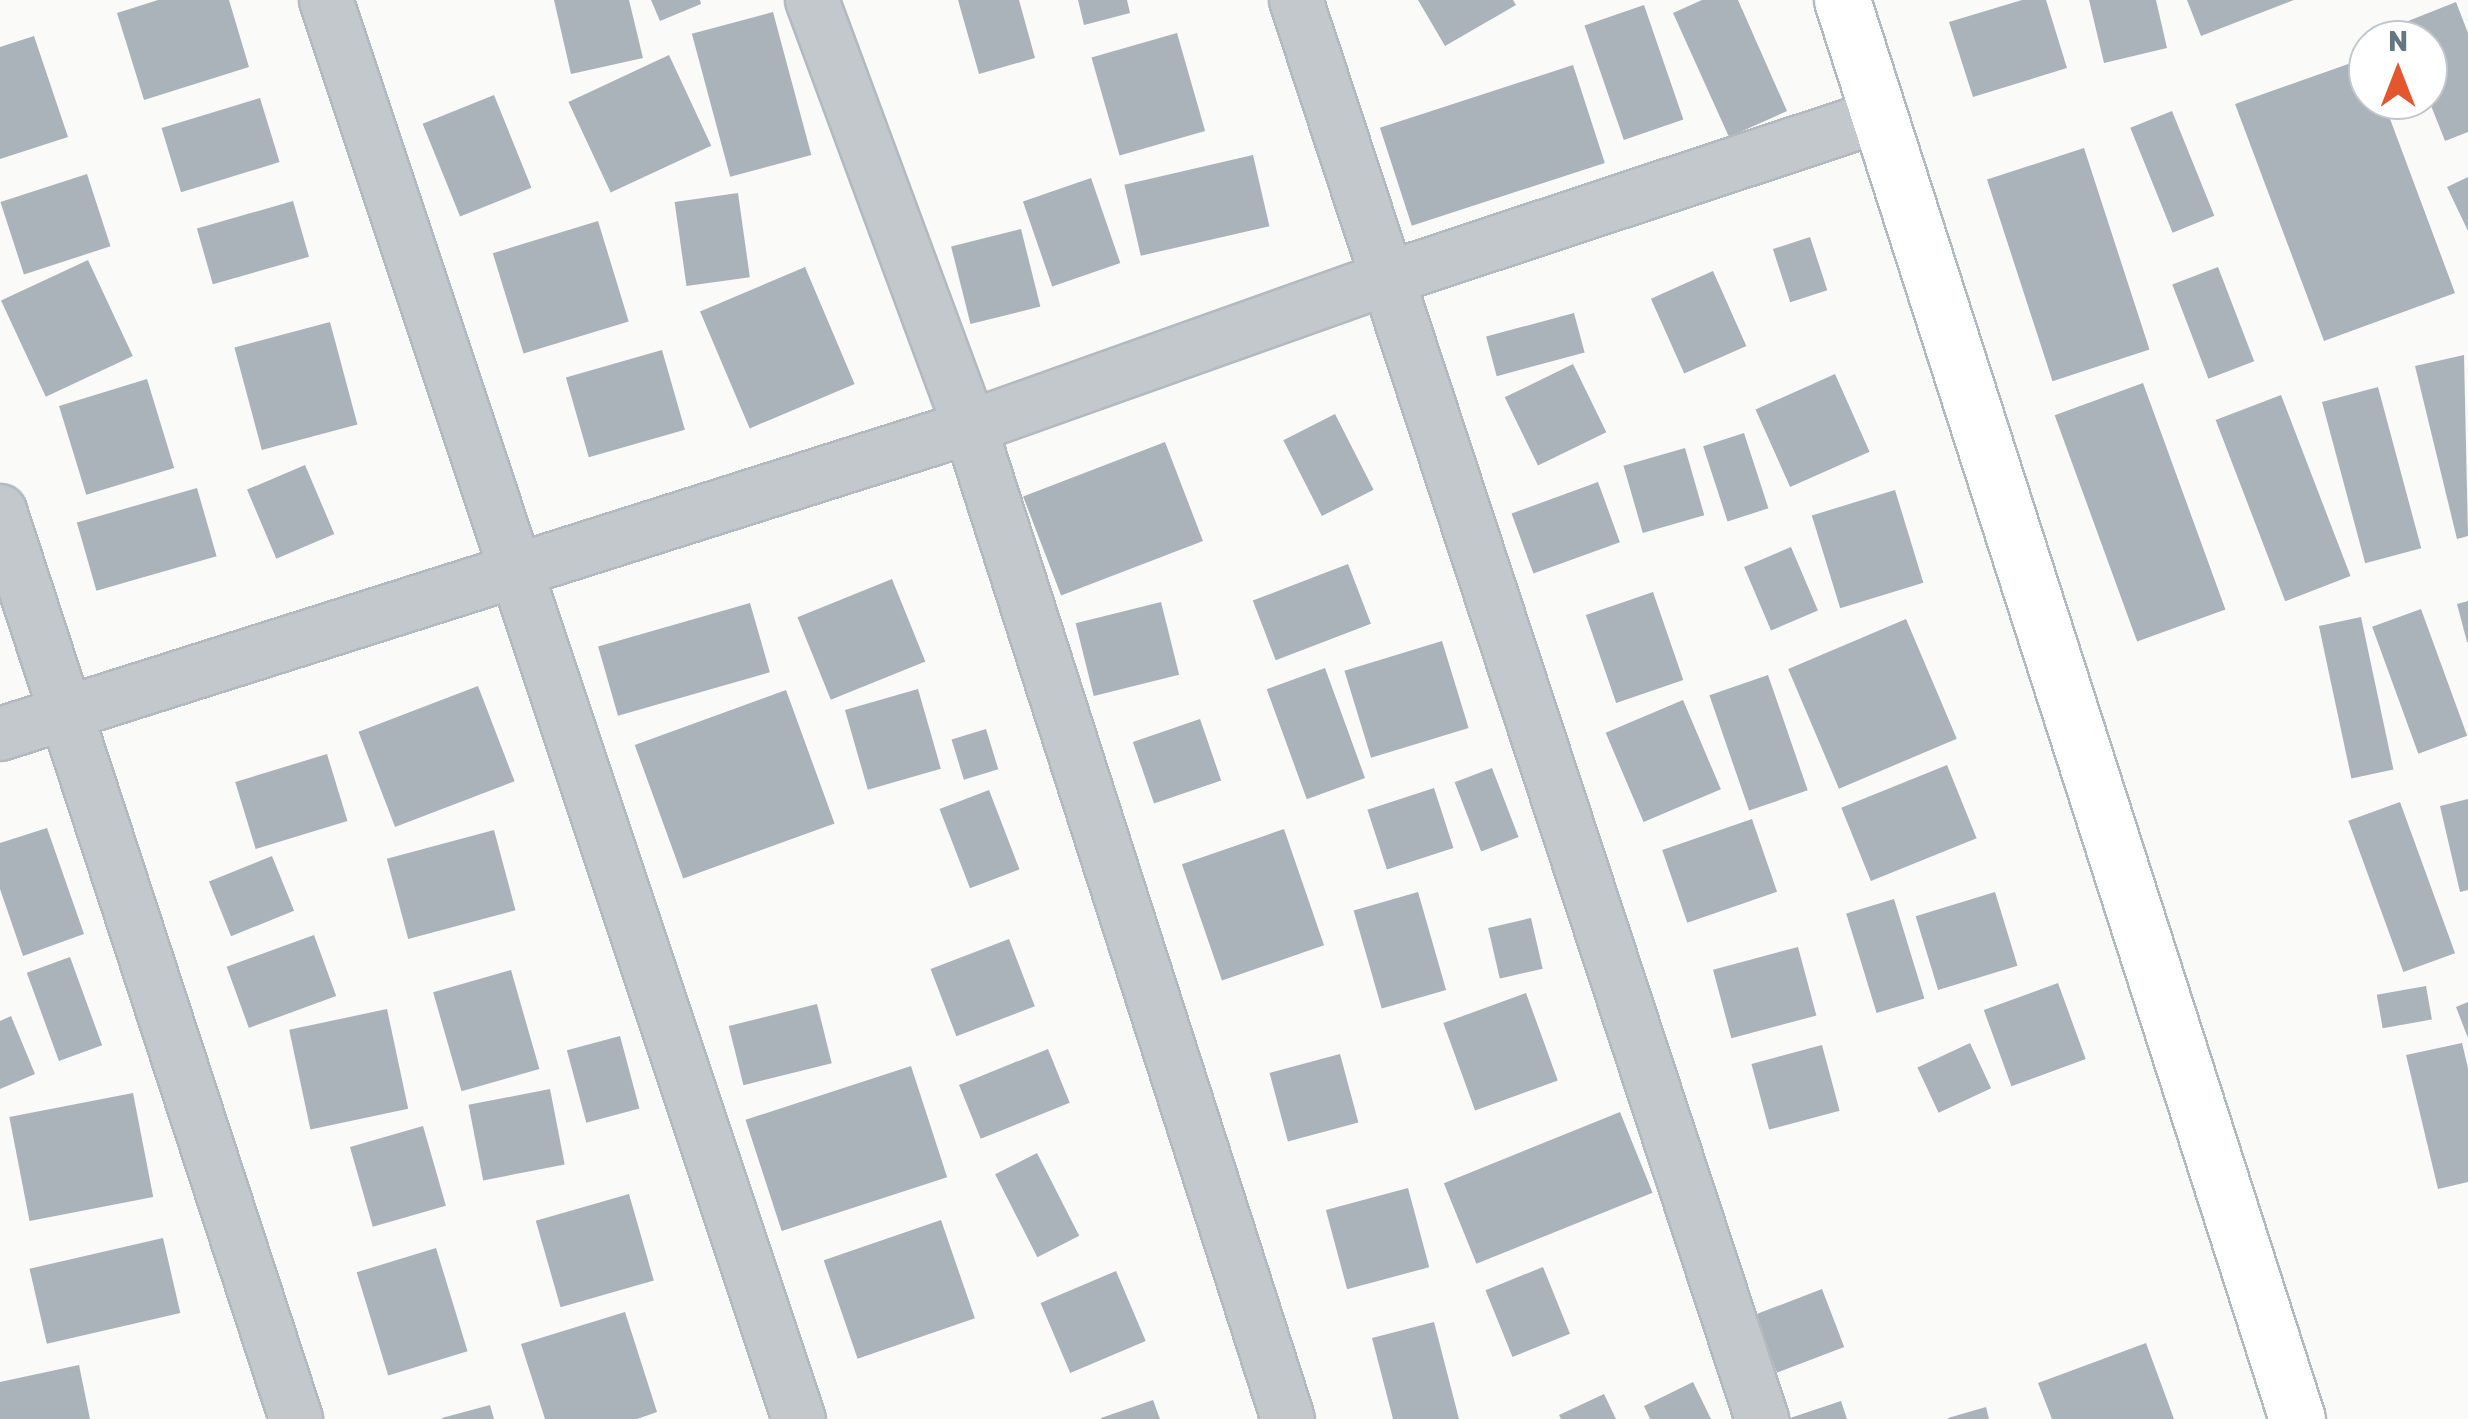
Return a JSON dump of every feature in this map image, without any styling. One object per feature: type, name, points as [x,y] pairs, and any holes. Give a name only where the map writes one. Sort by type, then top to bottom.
[{"type":"main road","points":[[1842,0],[2297,1419]]},
{"type":"street","points":[[326,0],[799,1419]]},
{"type":"street","points":[[812,0],[970,428],[1288,1419]]},
{"type":"street","points":[[1296,0],[1762,1419]]},
{"type":"street","points":[[0,734],[970,428],[1386,279],[1879,116]]},
{"type":"street","points":[[0,511],[296,1419]]},
{"type":"building","points":[[158,0],[229,0],[249,67],[144,100],[117,13]]},
{"type":"building","points":[[554,0],[629,0],[643,58],[571,74]]},
{"type":"building","points":[[651,0],[700,0],[701,4],[660,21]]},
{"type":"building","points":[[958,0],[1019,0],[1035,58],[979,74]]},
{"type":"building","points":[[1078,0],[1127,0],[1130,13],[1084,25]]},
{"type":"building","points":[[1418,0],[1513,0],[1516,5],[1445,46]]},
{"type":"building","points":[[1702,0],[1738,0],[1787,111],[1729,137],[1673,13]]},
{"type":"building","points":[[2022,0],[2046,0],[2067,68],[1973,97],[1949,22]]},
{"type":"building","points":[[2089,0],[2156,0],[2167,48],[2104,63]]},
{"type":"building","points":[[2187,0],[2294,0],[2201,36]]},
{"type":"building","points":[[2456,2],[2468,33],[2468,132],[2445,141],[2437,120],[2448,120],[2448,20],[2411,20]]},
{"type":"building","points":[[1644,5],[1683,119],[1624,140],[1584,26]]},
{"type":"building","points":[[773,12],[811,155],[730,177],[692,34]]},
{"type":"building","points":[[1177,33],[1205,131],[1120,156],[1091,58]]},
{"type":"building","points":[[34,36],[68,137],[0,159],[0,47]]},
{"type":"building","points":[[669,55],[711,146],[611,193],[568,102]]},
{"type":"building","points":[[2348,64],[2348,120],[2390,120],[2455,293],[2324,341],[2235,104]]},
{"type":"building","points":[[1573,65],[1605,163],[1412,226],[1380,128]]},
{"type":"building","points":[[494,95],[531,188],[460,217],[423,124]]},
{"type":"building","points":[[260,98],[280,162],[181,192],[162,128]]},
{"type":"building","points":[[2172,111],[2214,216],[2173,233],[2130,128]]},
{"type":"building","points":[[2084,148],[2150,350],[2053,381],[1987,180]]},
{"type":"building","points":[[1253,155],[1269,226],[1141,256],[1124,185]]},
{"type":"building","points":[[87,174],[110,246],[24,274],[0,202]]},
{"type":"building","points":[[2468,177],[2468,231],[2447,187]]},
{"type":"building","points":[[1091,178],[1120,263],[1052,287],[1023,201]]},
{"type":"building","points":[[738,193],[750,277],[686,286],[675,202]]},
{"type":"building","points":[[293,201],[309,257],[213,284],[197,229]]},
{"type":"building","points":[[598,221],[629,321],[524,354],[493,253]]},
{"type":"building","points":[[1021,229],[1040,307],[970,324],[951,246]]},
{"type":"building","points":[[1810,237],[1827,290],[1790,302],[1773,249]]},
{"type":"building","points":[[88,260],[133,356],[46,397],[1,301]]},
{"type":"building","points":[[805,267],[855,384],[750,428],[700,312]]},
{"type":"building","points":[[2218,267],[2254,361],[2208,379],[2172,285]]},
{"type":"building","points":[[1713,271],[1746,346],[1684,374],[1651,299]]},
{"type":"building","points":[[1574,313],[1585,353],[1497,376],[1486,337]]},
{"type":"building","points":[[330,322],[357,424],[262,450],[234,348]]},
{"type":"building","points":[[662,350],[685,430],[589,457],[566,378]]},
{"type":"building","points":[[2464,355],[2468,536],[2457,539],[2415,366]]},
{"type":"building","points":[[1573,364],[1606,432],[1538,466],[1505,397]]},
{"type":"building","points":[[1835,374],[1870,452],[1790,487],[1756,409]]},
{"type":"building","points":[[147,379],[174,468],[86,495],[59,406]]},
{"type":"building","points":[[2143,383],[2225,609],[2137,642],[2055,415]]},
{"type":"building","points":[[2378,387],[2421,548],[2365,563],[2322,402]]},
{"type":"building","points":[[2281,395],[2351,576],[2285,601],[2216,420]]},
{"type":"building","points":[[1335,414],[1374,490],[1322,516],[1283,440]]},
{"type":"building","points":[[1744,433],[1768,508],[1728,521],[1703,446]]},
{"type":"building","points":[[1165,442],[1203,541],[1061,595],[1023,496]]},
{"type":"building","points":[[1685,448],[1704,515],[1643,533],[1623,466]]},
{"type":"building","points":[[305,465],[334,534],[276,559],[247,490]]},
{"type":"building","points":[[1598,482],[1620,542],[1533,574],[1512,513]]},
{"type":"building","points":[[197,488],[217,556],[96,591],[77,522]]},
{"type":"building","points":[[1895,490],[1923,583],[1840,608],[1812,515]]},
{"type":"building","points":[[1791,547],[1818,611],[1771,630],[1744,567]]},
{"type":"building","points":[[1348,564],[1371,624],[1276,660],[1253,601]]},
{"type":"building","points":[[892,579],[925,662],[831,700],[797,617]]},
{"type":"building","points":[[1653,592],[1683,680],[1616,703],[1586,615]]},
{"type":"building","points":[[2468,601],[2468,642],[2467,642],[2457,604]]},
{"type":"building","points":[[1161,602],[1179,675],[1094,696],[1076,623]]},
{"type":"building","points":[[750,603],[770,672],[618,716],[598,647]]},
{"type":"building","points":[[2421,609],[2467,736],[2418,754],[2372,627]]},
{"type":"building","points":[[2361,617],[2393,770],[2351,779],[2319,626]]},
{"type":"building","points":[[1906,619],[1957,739],[1839,789],[1788,669]]},
{"type":"building","points":[[1442,641],[1469,728],[1371,758],[1344,671]]},
{"type":"building","points":[[1325,668],[1365,778],[1307,799],[1267,689]]},
{"type":"building","points":[[1768,675],[1808,790],[1749,811],[1709,695]]},
{"type":"building","points":[[478,686],[515,781],[395,827],[359,732]]},
{"type":"building","points":[[918,689],[941,769],[868,790],[845,710]]},
{"type":"building","points":[[786,690],[835,823],[683,879],[635,745]]},
{"type":"building","points":[[1683,700],[1721,789],[1644,822],[1606,733]]},
{"type":"building","points":[[1200,719],[1221,780],[1154,804],[1133,742]]},
{"type":"building","points":[[986,729],[998,769],[964,780],[952,740]]},
{"type":"building","points":[[327,754],[347,821],[256,849],[235,782]]},
{"type":"building","points":[[1947,765],[1977,838],[1871,881],[1841,808]]},
{"type":"building","points":[[1492,768],[1519,837],[1481,851],[1455,782]]},
{"type":"building","points":[[1434,788],[1453,848],[1387,870],[1367,810]]},
{"type":"building","points":[[989,790],[1019,869],[970,888],[940,809]]},
{"type":"building","points":[[2468,799],[2468,890],[2460,892],[2440,806]]},
{"type":"building","points":[[2400,802],[2455,953],[2403,972],[2348,821]]},
{"type":"building","points":[[1752,819],[1777,892],[1687,923],[1662,850]]},
{"type":"building","points":[[47,828],[84,934],[23,956],[0,889],[0,843]]},
{"type":"building","points":[[1284,829],[1324,945],[1222,980],[1182,864]]},
{"type":"building","points":[[494,830],[515,910],[408,939],[387,859]]},
{"type":"building","points":[[272,856],[294,911],[231,936],[209,881]]},
{"type":"building","points":[[1418,892],[1446,990],[1382,1009],[1354,910]]},
{"type":"building","points":[[1995,892],[2018,966],[1938,990],[1916,916]]},
{"type":"building","points":[[1894,899],[1924,998],[1877,1013],[1846,914]]},
{"type":"building","points":[[1531,918],[1543,969],[1500,979],[1488,928]]},
{"type":"building","points":[[314,935],[336,996],[249,1028],[227,967]]},
{"type":"building","points":[[1009,939],[1035,1006],[956,1036],[931,969]]},
{"type":"building","points":[[1798,947],[1816,1016],[1731,1038],[1713,970]]},
{"type":"building","points":[[70,957],[102,1045],[59,1061],[27,973]]},
{"type":"building","points":[[511,970],[539,1069],[462,1091],[433,992]]},
{"type":"building","points":[[2058,983],[2086,1059],[2011,1086],[1984,1010]]},
{"type":"building","points":[[2426,986],[2432,1019],[2383,1028],[2377,995]]},
{"type":"building","points":[[1526,993],[1558,1080],[1475,1110],[1443,1023]]},
{"type":"building","points":[[2468,1002],[2468,1038],[2456,1007]]},
{"type":"building","points":[[817,1004],[832,1063],[743,1085],[729,1026]]},
{"type":"building","points":[[387,1009],[408,1109],[310,1130],[289,1030]]},
{"type":"building","points":[[11,1016],[35,1074],[0,1089],[0,1021]]},
{"type":"building","points":[[620,1036],[639,1108],[586,1123],[567,1050]]},
{"type":"building","points":[[1970,1043],[1991,1088],[1939,1113],[1917,1068]]},
{"type":"building","points":[[2462,1043],[2468,1068],[2468,1182],[2438,1189],[2406,1055]]},
{"type":"building","points":[[1822,1045],[1840,1111],[1769,1130],[1751,1064]]},
{"type":"building","points":[[1048,1049],[1070,1103],[981,1139],[959,1085]]},
{"type":"building","points":[[1340,1054],[1358,1123],[1288,1141],[1269,1073]]},
{"type":"building","points":[[911,1066],[947,1177],[782,1231],[746,1120]]},
{"type":"building","points":[[550,1089],[565,1165],[483,1180],[469,1105]]},
{"type":"building","points":[[133,1093],[153,1197],[30,1221],[9,1117]]},
{"type":"building","points":[[1620,1112],[1653,1193],[1476,1264],[1444,1183]]},
{"type":"building","points":[[423,1126],[446,1206],[373,1227],[350,1147]]},
{"type":"building","points":[[1037,1153],[1079,1236],[1037,1257],[995,1174]]},
{"type":"building","points":[[1408,1188],[1429,1267],[1347,1289],[1326,1210]]},
{"type":"building","points":[[629,1194],[654,1281],[561,1307],[536,1221]]},
{"type":"building","points":[[941,1220],[975,1318],[858,1359],[824,1260]]},
{"type":"building","points":[[163,1238],[180,1313],[47,1344],[30,1269]]},
{"type":"building","points":[[436,1248],[468,1351],[388,1376],[357,1272]]},
{"type":"building","points":[[1543,1267],[1570,1334],[1512,1357],[1486,1290]]},
{"type":"building","points":[[1116,1271],[1146,1341],[1070,1373],[1041,1303]]},
{"type":"building","points":[[1822,1289],[1844,1347],[1777,1373],[1755,1315]]},
{"type":"building","points":[[625,1312],[657,1412],[637,1419],[545,1419],[521,1344]]},
{"type":"building","points":[[1434,1322],[1459,1419],[1393,1419],[1372,1338]]},
{"type":"building","points":[[2146,1343],[2174,1419],[2052,1419],[2038,1383]]},
{"type":"building","points":[[79,1365],[90,1419],[0,1419],[0,1382]]},
{"type":"building","points":[[1693,1382],[1711,1419],[1650,1419],[1644,1406]]},
{"type":"building","points":[[1604,1394],[1616,1419],[1561,1419],[1559,1415]]},
{"type":"building","points":[[1153,1400],[1160,1419],[1101,1419],[1101,1418]]},
{"type":"building","points":[[1841,1401],[1847,1419],[1790,1419],[1790,1418]]},
{"type":"building","points":[[490,1405],[494,1419],[442,1419],[442,1418]]},
{"type":"building","points":[[1986,1407],[1989,1419],[1948,1419],[1948,1418]]}]
